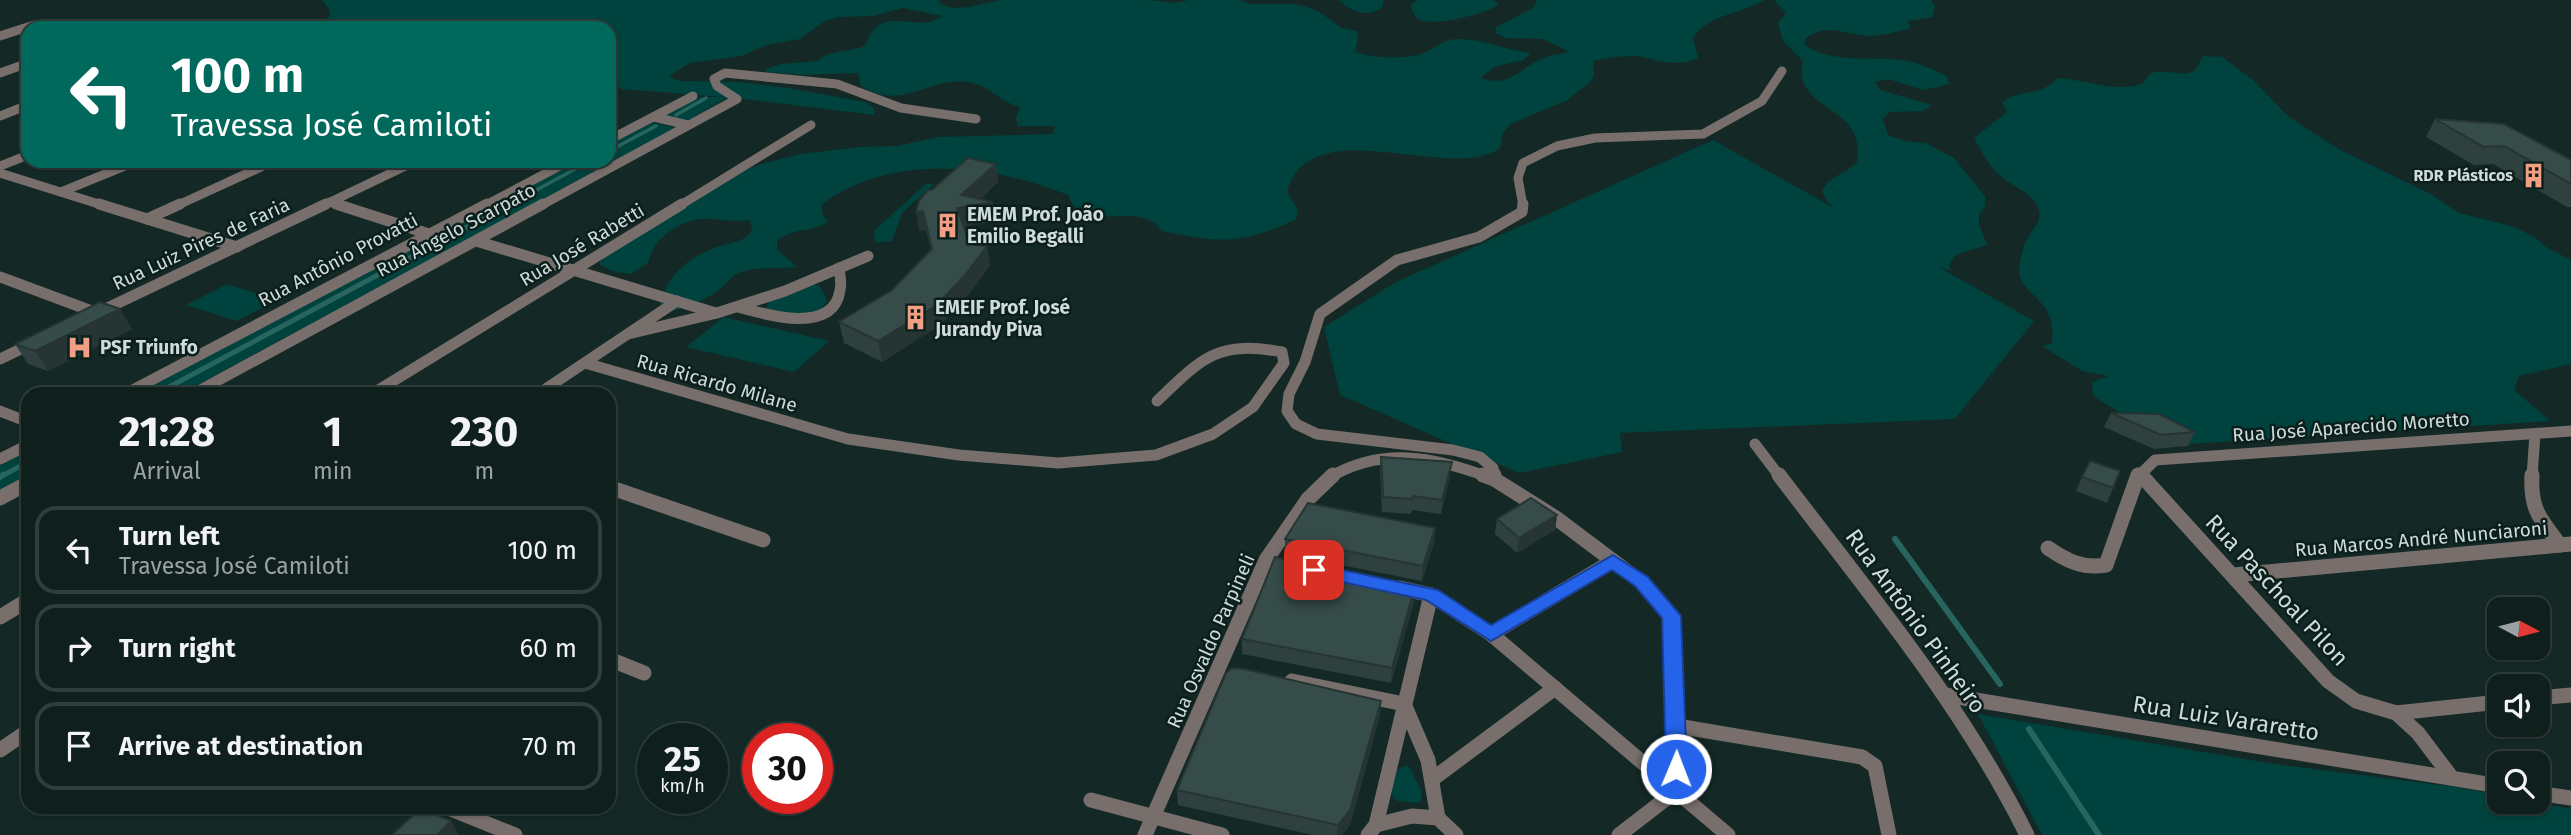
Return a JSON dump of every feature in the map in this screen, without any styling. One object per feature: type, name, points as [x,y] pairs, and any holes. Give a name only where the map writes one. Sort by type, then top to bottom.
[{"type":"street","points":[[0,36],[21,29]]},
{"type":"street","points":[[0,73],[21,66]]},
{"type":"street","points":[[1494,479],[1493,468],[1480,457],[1453,450],[1317,434],[1296,424],[1287,411],[1289,394],[1305,362],[1320,314],[1397,260],[1486,234],[1512,220],[1522,212],[1524,201],[1518,178],[1523,163],[1558,146],[1595,138],[1703,134],[1762,101],[1782,71]]},
{"type":"street","name":"Rua Ângelo Scarpato","points":[[616,165],[737,99],[717,86],[714,79],[725,73],[837,84],[901,108],[976,119]]},
{"type":"street","points":[[616,136],[692,96]]},
{"type":"street","points":[[0,116],[21,108]]},
{"type":"street","points":[[653,117],[688,125]]},
{"type":"street","name":"Rua José Rabetti","points":[[384,387],[811,125]]},
{"type":"street","points":[[0,166],[21,158]]},
{"type":"street","points":[[61,192],[120,168]]},
{"type":"street","points":[[147,219],[259,168]]},
{"type":"street","name":"Rua Luiz Pires de Faria","points":[[85,319],[401,168]]},
{"type":"street","name":"Rua Antônio Provatti","points":[[138,387],[556,168]]},
{"type":"street","name":"Rua Ângelo Scarpato","points":[[206,387],[610,168]]},
{"type":"street","points":[[0,173],[237,247]]},
{"type":"street","points":[[330,202],[429,234]]},
{"type":"street","points":[[476,242],[717,313]]},
{"type":"street","points":[[628,334],[717,313],[785,291],[869,256]]},
{"type":"street","points":[[737,306],[783,319],[818,316],[836,306],[841,299],[843,286],[839,268]]},
{"type":"street","points":[[0,277],[97,313]]},
{"type":"street","points":[[549,387],[677,301]]},
{"type":"street","points":[[0,359],[48,336]]},
{"type":"street","name":"Rua Ricardo Milane","points":[[585,363],[840,438],[959,455],[1058,463],[1157,455],[1213,434],[1253,407],[1284,363],[1282,352],[1261,347],[1228,348],[1205,356],[1157,401]]},
{"type":"street","points":[[0,411],[21,419]]},
{"type":"street","name":"Rua José Aparecido Moretto","points":[[2139,474],[2155,460],[2571,431]]},
{"type":"street","points":[[2535,433],[2531,497],[2538,517],[2565,545]]},
{"type":"street","name":"Rua Antônio Pinheiro","points":[[1755,444],[1945,695],[2007,795],[2027,835]]},
{"type":"street","points":[[0,459],[21,448]]},
{"type":"street","name":"Rua Osvaldo Parpineli","points":[[1145,835],[1227,667],[1273,561],[1308,499],[1331,476],[1356,464],[1394,457],[1444,461],[1494,479],[1556,518],[1641,582],[1671,616],[1677,726],[1676,791]]},
{"type":"street","points":[[2048,548],[2080,566],[2094,568],[2106,565],[2139,474]]},
{"type":"street","name":"Rua Paschoal Pilon","points":[[2139,474],[2328,681],[2356,701],[2396,713],[2418,733],[2452,778]]},
{"type":"street","points":[[0,498],[21,487]]},
{"type":"street","points":[[616,489],[762,540]]},
{"type":"street","name":"Rua Marcos André Nunciaroni","points":[[2234,575],[2565,545]]},
{"type":"street","points":[[1491,634],[1613,561]]},
{"type":"street","points":[[1381,584],[1431,595],[1491,634],[1728,835]]},
{"type":"street","points":[[1372,830],[1431,595]]},
{"type":"street","points":[[0,617],[21,604]]},
{"type":"street","points":[[616,662],[644,673]]},
{"type":"street","points":[[1273,676],[1404,704]]},
{"type":"street","points":[[1434,778],[1555,688]]},
{"type":"street","name":"Rua Luiz Vararetto","points":[[1945,695],[2487,784]]},
{"type":"street","points":[[2550,697],[2571,695]]},
{"type":"street","points":[[2396,713],[2487,703]]},
{"type":"street","points":[[1404,704],[1423,742],[1434,778],[1438,818]]},
{"type":"street","points":[[1677,726],[1862,757],[1875,766],[1889,835]]},
{"type":"street","points":[[0,750],[21,736]]},
{"type":"street","points":[[1619,835],[1676,791]]},
{"type":"street","points":[[2550,795],[2571,798]]},
{"type":"street","points":[[1091,800],[1222,835]]},
{"type":"street","points":[[463,814],[515,835]]},
{"type":"street","points":[[1372,830],[1412,816],[1438,818],[1456,835]]},
{"type":"shaded area","points":[[322,0],[939,0],[941,4],[952,8],[1000,0],[1149,0],[1175,3],[1189,0],[1240,0],[1250,4],[1293,4],[1318,11],[1342,28],[1356,31],[1358,38],[1355,52],[1371,56],[1412,56],[1456,39],[1475,40],[1531,53],[1523,60],[1494,67],[1481,78],[1492,81],[1509,78],[1537,61],[1568,51],[1542,39],[1506,38],[1495,33],[1496,27],[1533,8],[1537,0],[1764,0],[1717,19],[1700,30],[1693,38],[1698,58],[1691,61],[1671,63],[1631,56],[1593,61],[1594,75],[1590,82],[1566,101],[1511,124],[1503,132],[1500,148],[1477,157],[1448,158],[1351,151],[1323,155],[1301,167],[1287,192],[1298,210],[1295,220],[1259,234],[1230,239],[1182,235],[1162,231],[1152,221],[1140,217],[1086,214],[1075,207],[1068,195],[1007,176],[942,169],[910,171],[879,177],[849,188],[822,204],[822,213],[828,222],[777,240],[777,250],[797,267],[743,271],[698,302],[658,314],[665,290],[678,271],[708,250],[746,237],[753,230],[749,220],[700,219],[680,225],[656,245],[648,263],[631,274],[612,271],[599,264],[605,253],[744,170],[801,154],[897,146],[938,137],[1053,134],[1055,126],[1018,126],[1016,118],[1020,107],[982,86],[967,82],[939,84],[890,96],[861,86],[858,73],[805,75],[765,72],[765,69],[781,64],[817,61],[828,54],[863,47],[873,30],[883,23],[926,22],[942,16],[903,8],[873,16],[840,17],[825,21],[800,39],[766,45],[742,56],[690,63],[669,76],[679,81],[739,82],[788,88],[865,102],[874,108],[875,115],[728,97],[687,121],[665,115],[700,97],[724,97],[621,89],[616,85],[616,21],[322,21],[330,16],[330,11]]},
{"type":"shaded area","points":[[1339,0],[1384,0],[1382,8],[1365,13],[1349,8]]},
{"type":"shaded area","points":[[1417,0],[1493,0],[1499,4],[1474,15],[1430,22],[1420,20],[1414,15],[1411,5]]},
{"type":"shaded area","points":[[1774,0],[1931,0],[1935,6],[1932,17],[1908,21],[1910,28],[1907,29],[1871,36],[1821,31],[1805,39],[1805,45],[1827,55],[1839,57],[1907,61],[1947,76],[1949,84],[1923,90],[1888,79],[1875,82],[1880,90],[1932,105],[1923,111],[1889,112],[1883,119],[1888,135],[1905,141],[1926,143],[1954,158],[1985,196],[1979,224],[1987,245],[1956,255],[1949,264],[1951,271],[1937,266],[2034,321],[1955,419],[1620,433],[1622,452],[1519,473],[1340,395],[1324,327],[1396,282],[1713,140],[1834,208],[1826,200],[1822,190],[1829,181],[1857,162],[1857,143],[1851,128],[1841,117],[1808,90],[1802,78],[1803,61],[1783,41],[1778,23],[1786,13]]},
{"type":"shaded area","points":[[2203,56],[2222,57],[2252,79],[2288,116],[2340,150],[2429,193],[2459,213],[2511,226],[2533,236],[2546,247],[2571,260],[2571,364],[2519,376],[2514,390],[2550,421],[2190,444],[2138,424],[2093,396],[2092,382],[2109,376],[2082,371],[2042,346],[2052,343],[2049,315],[2024,285],[2019,268],[2025,243],[2039,220],[2038,208],[2027,194],[1994,169],[1974,138],[2007,112],[2002,103],[2008,98],[2045,88],[2057,78],[2112,87],[2133,86],[2144,83],[2148,76],[2155,72],[2193,71]]},
{"type":"shaded area","points":[[652,122],[675,128],[616,160],[616,141]]},
{"type":"shaded area","points":[[565,168],[601,168],[193,387],[150,387]]},
{"type":"shaded area","points":[[927,183],[934,184],[902,213],[892,241],[877,243],[874,238],[875,230]]},
{"type":"shaded area","points":[[227,284],[277,300],[237,321],[186,305]]},
{"type":"shaded area","points":[[812,284],[820,286],[827,301],[815,312],[800,315],[766,309],[769,301]]},
{"type":"shaded area","points":[[724,317],[829,341],[794,372],[686,347]]},
{"type":"shaded area","points":[[21,455],[21,480],[0,491],[0,466]]},
{"type":"shaded area","points":[[1978,714],[2274,764],[2487,793],[2487,814],[2550,814],[2550,805],[2571,809],[2571,835],[2042,835]]},
{"type":"shaded area","points":[[1408,765],[1422,791],[1420,803],[1393,798],[1391,786],[1398,769]]},
{"type":"building","points":[[2435,119],[2504,124],[2571,160],[2571,184],[2504,146],[2484,147]]},
{"type":"building","points":[[968,158],[996,164],[961,195],[993,202],[957,208],[970,244],[987,246],[966,274],[937,305],[878,341],[839,322],[892,290],[932,249],[923,211],[916,212],[919,201],[928,190],[932,190]]},
{"type":"building","points":[[100,302],[120,309],[35,351],[15,344]]},
{"type":"building","points":[[2111,413],[2159,414],[2195,432],[2161,435]]},
{"type":"building","points":[[1381,457],[1452,462],[1442,500],[1413,496],[1412,499],[1383,497]]},
{"type":"building","points":[[2090,461],[2120,471],[2113,488],[2082,477]]},
{"type":"building","points":[[1531,498],[1557,515],[1519,538],[1497,519]]},
{"type":"building","points":[[1308,503],[1435,528],[1423,566],[1285,539]]},
{"type":"building","points":[[1275,557],[1415,587],[1392,668],[1242,639]]},
{"type":"building","points":[[1232,668],[1381,701],[1350,810],[1338,825],[1177,790],[1226,673]]},
{"type":"building","points":[[415,814],[435,814],[451,821],[437,835],[392,835]]},
{"type":"waterway","points":[[676,115],[706,98]]},
{"type":"waterway","points":[[616,147],[656,126]]},
{"type":"waterway","points":[[507,206],[577,168]]},
{"type":"waterway","points":[[169,387],[510,204]]},
{"type":"waterway","points":[[3,475],[0,477],[21,466]]},
{"type":"waterway","points":[[1895,539],[2000,684]]},
{"type":"waterway","points":[[2029,729],[2099,835]]},
{"type":"place","name":"RDR Plásticos","points":[[2533,175]]},
{"type":"place","name":"EMEM Prof. João Emilio Begalli","points":[[947,225]]},
{"type":"place","name":"EMEIF Prof. José Jurandy Piva","points":[[915,318]]},
{"type":"place","name":"PSF Triunfo","points":[[80,347]]},
{"type":"route","points":[[1314,570],[1431,595],[1491,634],[1613,561],[1641,582],[1671,616],[1677,726],[1676,769]]}]
